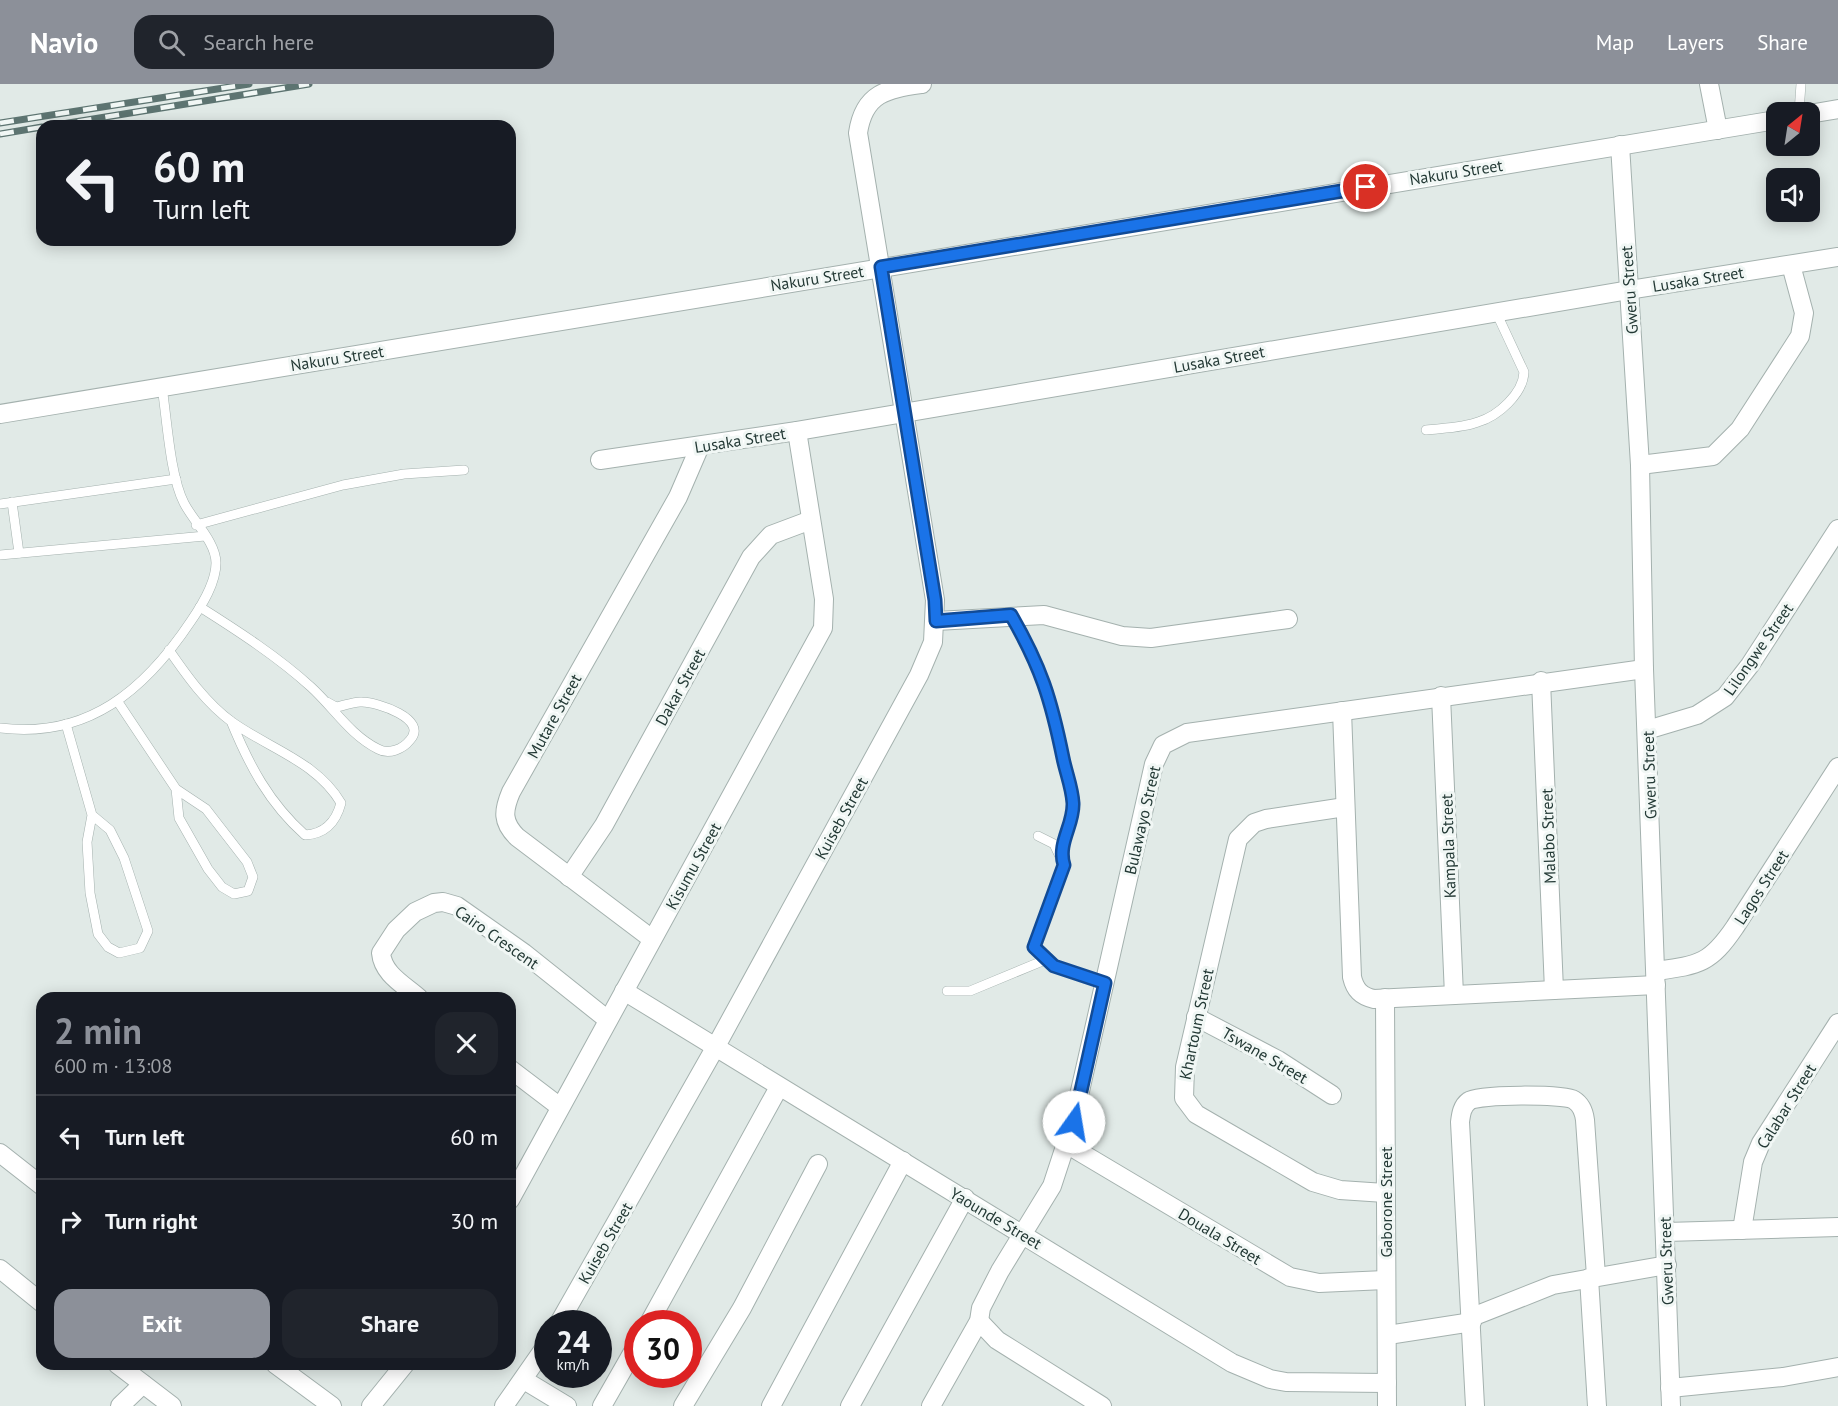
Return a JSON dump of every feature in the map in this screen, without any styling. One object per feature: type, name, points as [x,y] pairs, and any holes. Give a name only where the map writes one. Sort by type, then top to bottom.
[{"type":"street","name":"Kuiseb Street","points":[[566,1310],[715,1048],[919,675],[933,642],[936,621],[935,600],[859,143],[859,122],[868,105],[881,93],[922,84]]},
{"type":"street","points":[[1709,84],[1718,130]]},
{"type":"street","points":[[1820,112],[1838,110]]},
{"type":"street","name":"Nakuru Street","points":[[0,414],[1766,122]]},
{"type":"street","name":"Gweru Street","points":[[1620,145],[1640,465],[1644,669],[1671,1397]]},
{"type":"street","name":"Lusaka Street","points":[[600,460],[797,431],[1496,312],[1838,257]]},
{"type":"street","points":[[1640,465],[1713,456],[1740,429],[1800,336],[1804,313],[1791,265]]},
{"type":"street","name":"Kisumu Street","points":[[516,1183],[809,658],[823,628],[825,614],[797,431]]},
{"type":"street","name":"Mutare Street","points":[[652,939],[509,830],[504,813],[507,803],[678,497],[700,446]]},
{"type":"street","name":"Dakar Street","points":[[569,877],[596,839],[752,557],[771,536],[811,520]]},
{"type":"street","name":"Lilongwe Street","points":[[1647,730],[1697,715],[1725,697],[1750,665],[1838,529]]},
{"type":"street","points":[[936,621],[1011,615],[1044,615],[1122,636],[1151,638],[1288,619]]},
{"type":"street","name":"Bulawayo Street","points":[[932,1406],[979,1321],[985,1299],[1052,1186],[1068,1145],[1154,764],[1163,745],[1168,740],[1187,732],[1541,681],[1644,669]]},
{"type":"street","name":"Malabo Street","points":[[1541,681],[1554,990]]},
{"type":"street","name":"Kampala Street","points":[[1441,696],[1454,995]]},
{"type":"street","name":"Lagos Street","points":[[1342,711],[1354,985],[1362,995],[1368,998],[1554,990],[1656,978],[1707,960],[1735,927],[1838,767]]},
{"type":"street","name":"Khartoum Street","points":[[1345,807],[1266,819],[1254,823],[1238,839],[1183,1079],[1184,1098],[1188,1106],[1313,1182],[1341,1190],[1385,1193]]},
{"type":"street","name":"Cairo Crescent","points":[[412,992],[386,970],[382,964],[381,952],[396,930],[415,912],[434,903],[443,902],[457,906],[524,953],[608,1020]]},
{"type":"street","name":"Yaounde Street","points":[[624,991],[1249,1372],[1270,1379],[1305,1384],[1387,1383]]},
{"type":"street","name":"Gaborone Street","points":[[1385,998],[1387,1406]]},
{"type":"street","name":"Tswane Street","points":[[1196,1017],[1278,1060],[1332,1095]]},
{"type":"street","name":"Calabar Street","points":[[1742,1230],[1753,1162],[1761,1143],[1838,1023]]},
{"type":"street","points":[[516,1074],[560,1107]]},
{"type":"street","points":[[656,1310],[779,1087]]},
{"type":"street","points":[[1475,1406],[1460,1122],[1463,1108],[1474,1098],[1567,1097],[1581,1107],[1585,1120],[1597,1406]]},
{"type":"street","name":"Douala Street","points":[[1068,1145],[1290,1277],[1319,1283],[1385,1280]]},
{"type":"street","points":[[0,1153],[36,1181]]},
{"type":"street","points":[[771,1406],[903,1161]]},
{"type":"street","points":[[683,1406],[742,1308],[818,1164]]},
{"type":"street","points":[[850,1406],[964,1198]]},
{"type":"street","points":[[1666,1232],[1838,1227]]},
{"type":"street","points":[[1388,1335],[1472,1319],[1542,1288],[1666,1265]]},
{"type":"street","points":[[0,1269],[36,1298]]},
{"type":"street","points":[[979,1321],[998,1340],[1102,1406]]},
{"type":"street","points":[[504,1406],[534,1365]]},
{"type":"street","points":[[1671,1397],[1838,1367]]},
{"type":"street","points":[[602,1406],[624,1368]]},
{"type":"street","points":[[124,1370],[172,1406]]},
{"type":"street","points":[[283,1370],[332,1406]]},
{"type":"street","points":[[371,1406],[400,1370]]},
{"type":"street","points":[[524,1380],[567,1406]]},
{"type":"street","points":[[120,1406],[142,1384]]},
{"type":"lane","points":[[1800,102],[1801,84]]},
{"type":"lane","points":[[1426,430],[1477,423],[1489,417],[1518,392],[1524,383],[1524,372],[1496,312]]},
{"type":"lane","points":[[0,728],[20,730],[77,722],[118,702],[169,650],[200,607],[213,579],[216,562],[205,536],[182,501],[176,478],[162,387]]},
{"type":"lane","points":[[196,525],[342,485],[404,474],[464,470]]},
{"type":"lane","points":[[0,504],[176,478]]},
{"type":"lane","points":[[12,502],[19,553]]},
{"type":"lane","points":[[0,555],[205,536]]},
{"type":"lane","points":[[200,607],[303,680],[327,702],[349,728],[380,751],[396,751],[411,739],[414,732],[412,723],[399,713],[375,704],[360,701],[336,707],[327,702]]},
{"type":"lane","points":[[1011,615],[1031,649],[1048,690],[1072,794],[1073,813],[1060,853]]},
{"type":"lane","points":[[169,650],[210,703],[231,721],[315,771],[330,784],[340,803],[331,825],[319,834],[305,835],[285,817],[261,785],[231,721]]},
{"type":"lane","points":[[118,702],[176,789],[206,809],[247,862],[253,877],[248,891],[234,894],[228,891],[208,869],[179,818],[176,789]]},
{"type":"lane","points":[[66,724],[92,815],[87,842],[90,893],[98,934],[108,947],[119,953],[140,948],[148,931],[124,858],[110,830],[92,815]]},
{"type":"lane","points":[[1038,836],[1054,844],[1064,865],[1034,947],[1054,966],[1105,983]]},
{"type":"lane","points":[[947,991],[970,992],[1046,960]]},
{"type":"railway","points":[[0,123],[249,84]]},
{"type":"railway","points":[[87,120],[309,84]]},
{"type":"railway","points":[[0,134],[36,128]]},
{"type":"route","points":[[1074,1122],[1105,983],[1054,966],[1034,947],[1064,865],[1060,853],[1073,813],[1072,794],[1054,713],[1048,690],[1031,649],[1011,615],[936,621],[935,600],[881,267],[1366,187]]}]
